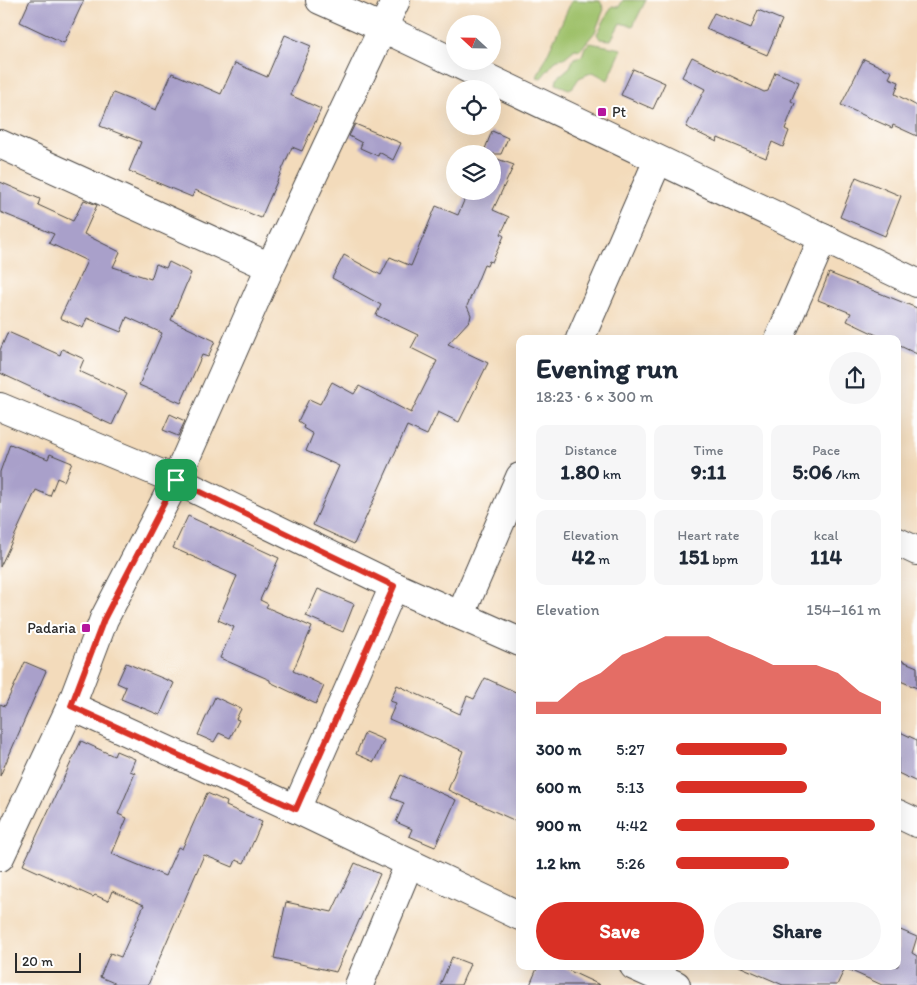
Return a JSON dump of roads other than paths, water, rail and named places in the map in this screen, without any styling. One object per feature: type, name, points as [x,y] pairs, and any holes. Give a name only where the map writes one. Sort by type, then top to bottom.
[{"type":"street","points":[[320,0],[383,28],[917,283]]},
{"type":"street","points":[[0,857],[71,706],[104,619],[176,480],[270,267],[396,0]]},
{"type":"street","points":[[0,144],[270,267]]},
{"type":"street","points":[[582,335],[658,160]]},
{"type":"street","points":[[781,335],[823,238]]},
{"type":"street","points":[[0,407],[176,480],[394,586],[516,640]]},
{"type":"street","points":[[460,614],[516,486]]},
{"type":"street","points":[[901,543],[917,551]]},
{"type":"street","points":[[296,809],[394,586]]},
{"type":"street","points":[[71,706],[296,809],[516,914]]},
{"type":"street","points":[[901,815],[917,823]]},
{"type":"street","points":[[359,985],[409,864]]},
{"type":"street","points":[[643,970],[676,985]]},
{"type":"place","name":"Pt","points":[[602,112]]},
{"type":"place","name":"Padaria","points":[[86,628]]}]
